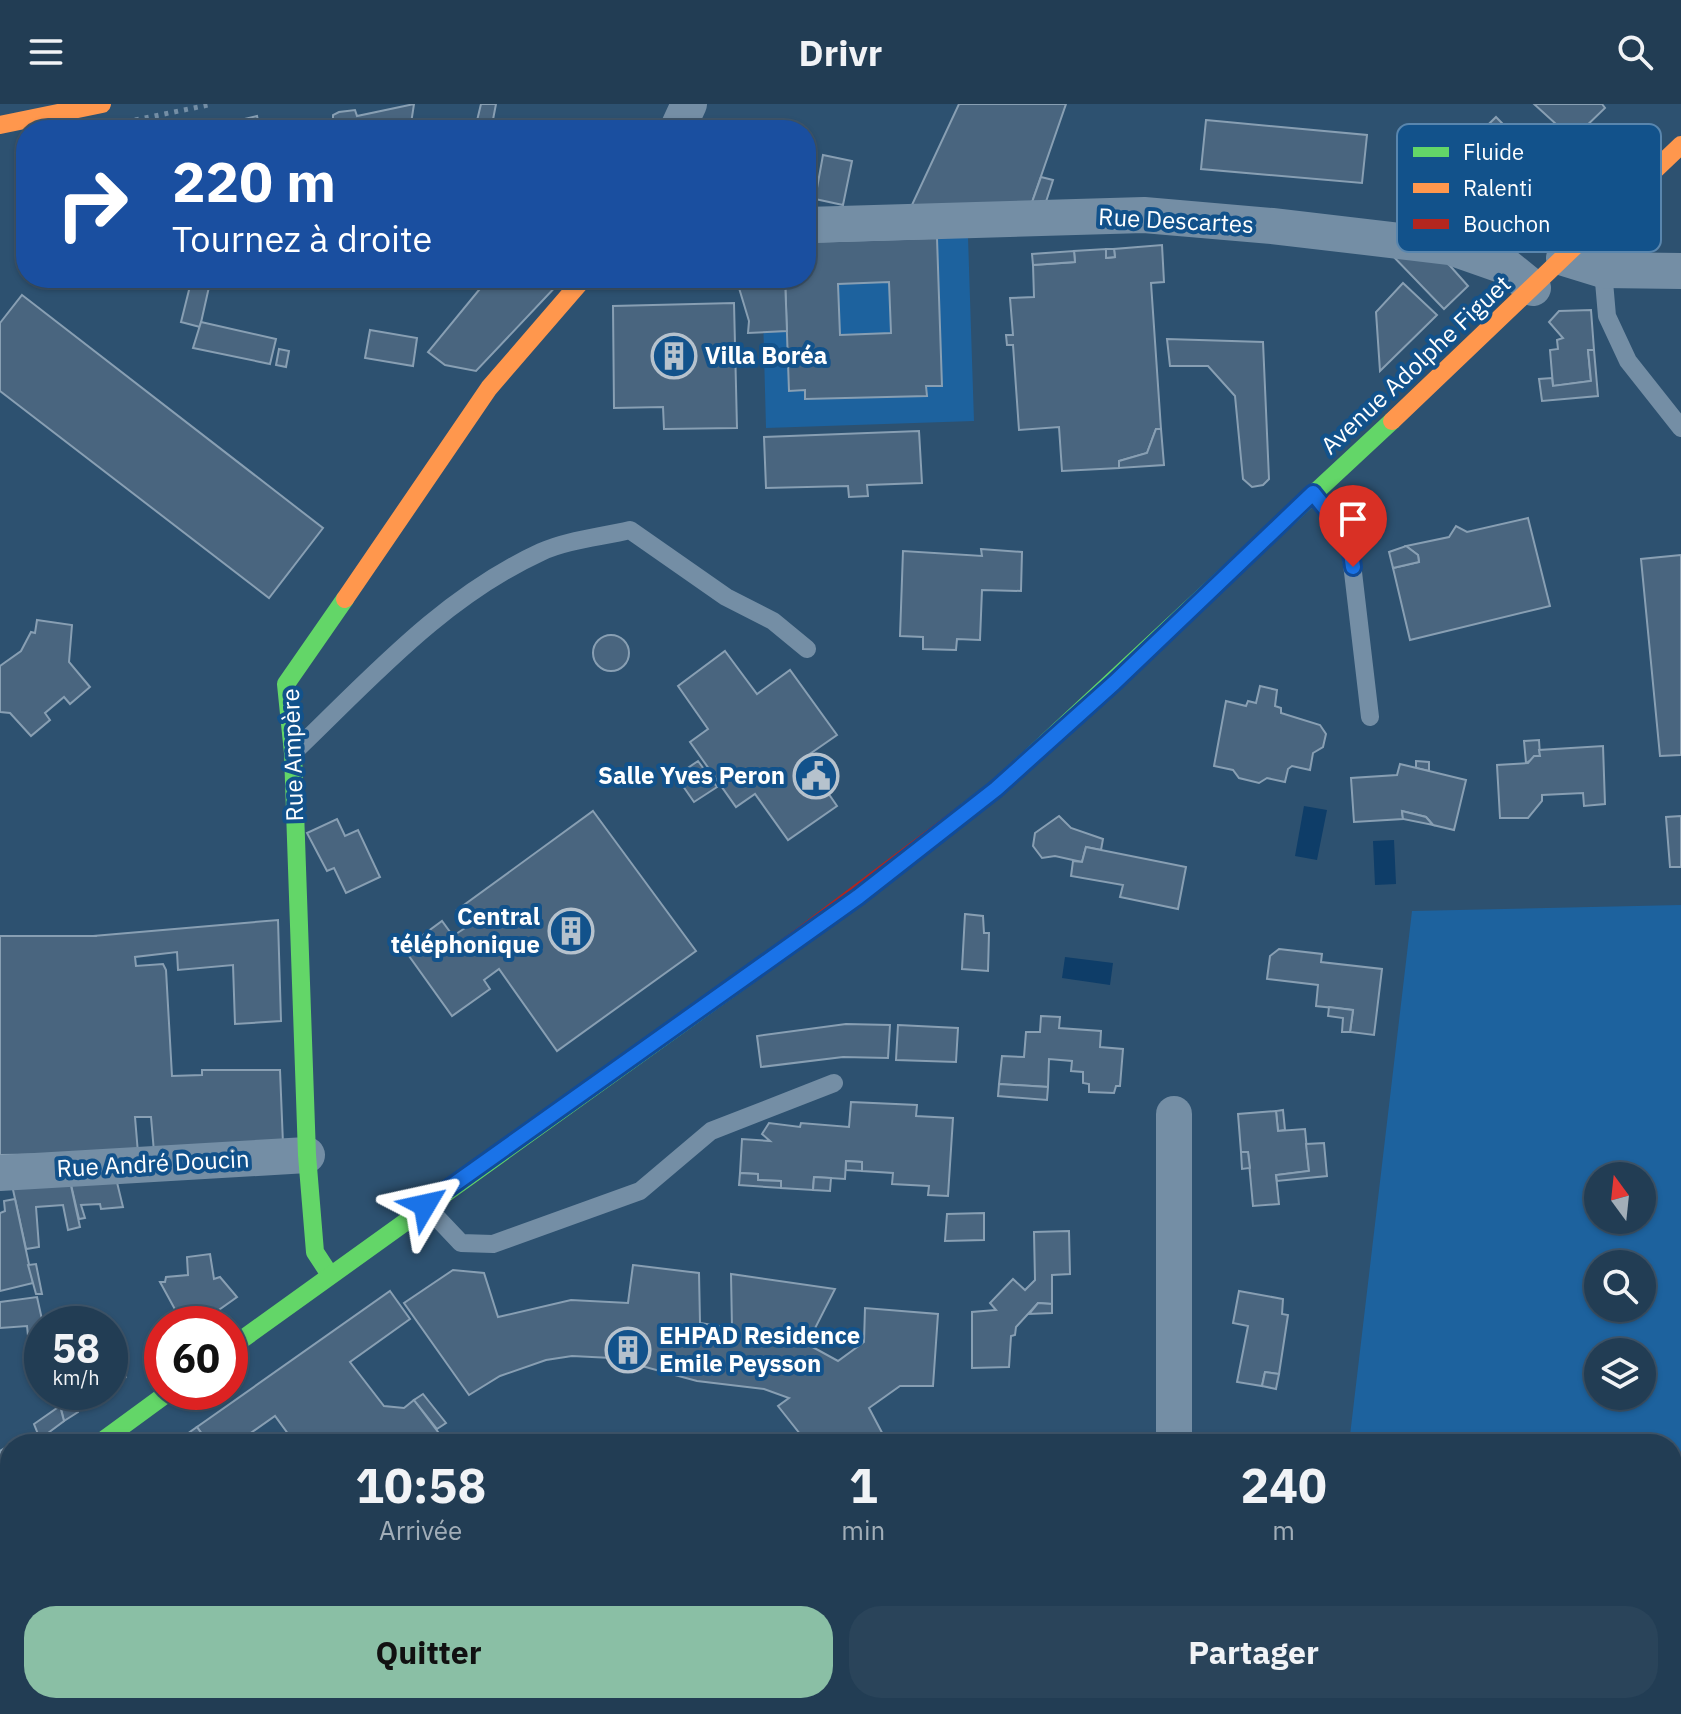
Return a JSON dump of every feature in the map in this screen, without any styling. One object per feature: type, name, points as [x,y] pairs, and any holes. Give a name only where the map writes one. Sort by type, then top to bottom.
[{"type":"main road","points":[[24,120],[102,104]]},
{"type":"main road","name":"Avenue Adolphe Figuet","points":[[1661,164],[1681,145]]},
{"type":"main road","name":"Avenue Adolphe Figuet","points":[[248,1335],[858,897],[996,789],[1114,683],[1570,252]]},
{"type":"main road","name":"Rue Ampère","points":[[330,1275],[315,1252],[307,1155],[293,753],[286,684],[489,388],[575,288]]},
{"type":"main road","points":[[112,1434],[144,1410]]},
{"type":"street","name":"Rue Descartes","points":[[816,225],[1144,215],[1397,241]]},
{"type":"street","name":"Rue Descartes","points":[[1464,252],[1507,267],[1533,288]]},
{"type":"street","points":[[1564,258],[1603,270],[1681,271]]},
{"type":"street","points":[[1174,1114],[1174,1434]]},
{"type":"street","name":"Rue André Doucin","points":[[0,1173],[307,1155]]},
{"type":"lane","points":[[1603,270],[1607,316],[1628,361],[1681,428]]},
{"type":"lane","points":[[1313,493],[1349,538],[1370,717]]},
{"type":"lane","points":[[293,753],[424,626],[481,584],[544,551],[630,530],[726,597],[773,621],[807,649]]},
{"type":"lane","points":[[425,1205],[461,1243],[493,1244],[640,1191],[711,1131],[834,1083]]},
{"type":"path","points":[[131,120],[213,104]]},
{"type":"shaded area","points":[[968,237],[974,421],[766,428],[762,288],[816,288],[816,243]]},
{"type":"shaded area","points":[[1304,806],[1327,810],[1317,860],[1295,856]]},
{"type":"shaded area","points":[[1394,840],[1396,884],[1375,885],[1373,841]]},
{"type":"shaded area","points":[[1681,905],[1681,1434],[1350,1434],[1412,911]]},
{"type":"shaded area","points":[[1065,957],[1113,963],[1110,985],[1062,978]]},
{"type":"building","points":[[414,104],[412,120],[333,120],[333,115],[339,112],[355,110],[357,116]]},
{"type":"building","points":[[481,104],[496,104],[493,120],[477,120]]},
{"type":"building","points":[[959,104],[1066,104],[1030,208],[911,207]]},
{"type":"building","points":[[1534,104],[1602,104],[1605,108],[1588,124],[1556,124]]},
{"type":"building","points":[[1496,117],[1503,124],[1489,124]]},
{"type":"building","points":[[1206,120],[1367,135],[1362,183],[1201,169]]},
{"type":"building","points":[[823,155],[852,161],[843,205],[816,199]]},
{"type":"building","points":[[1041,177],[1053,180],[1044,208],[1030,208]]},
{"type":"building","points":[[937,238],[942,386],[926,386],[927,396],[805,399],[805,390],[789,391],[785,288],[816,288],[816,242]],"holes":[[[889,282],[891,333],[840,335],[838,284]]]},
{"type":"building","points":[[1162,245],[1164,282],[1151,283],[1161,429],[1156,429],[1147,453],[1119,461],[1119,468],[1062,471],[1059,427],[1019,430],[1013,345],[1007,345],[1006,335],[1013,335],[1010,298],[1034,297],[1033,265],[1075,262],[1074,251],[1106,249],[1106,258],[1115,257],[1114,249]]},
{"type":"building","points":[[1106,249],[1114,249],[1115,257],[1106,258]]},
{"type":"building","points":[[1074,251],[1075,262],[1033,265],[1032,254]]},
{"type":"building","points":[[1388,251],[1444,259],[1468,286],[1444,309]]},
{"type":"building","points":[[1403,283],[1437,315],[1380,371],[1376,312]]},
{"type":"building","points":[[190,288],[209,288],[200,327],[181,322]]},
{"type":"building","points":[[481,288],[554,288],[476,371],[445,365],[428,352]]},
{"type":"building","points":[[739,288],[785,288],[787,331],[748,333],[749,321]]},
{"type":"building","points":[[22,295],[323,528],[269,598],[0,391],[0,323]]},
{"type":"building","name":"Villa Boréa","points":[[734,303],[737,428],[664,429],[663,407],[614,408],[613,306]]},
{"type":"building","points":[[1591,310],[1594,350],[1588,350],[1591,381],[1553,386],[1550,350],[1558,349],[1557,340],[1563,338],[1549,322],[1559,311]]},
{"type":"building","points":[[201,322],[276,339],[270,364],[193,348]]},
{"type":"building","points":[[370,330],[417,338],[413,366],[365,358]]},
{"type":"building","points":[[1167,339],[1263,342],[1269,479],[1263,485],[1252,487],[1243,479],[1235,396],[1208,366],[1170,366]]},
{"type":"building","points":[[279,349],[289,351],[286,367],[276,365]]},
{"type":"building","points":[[1588,350],[1594,350],[1598,396],[1542,401],[1539,379],[1552,378],[1553,386],[1591,381]]},
{"type":"building","points":[[1156,429],[1161,429],[1164,465],[1119,468],[1119,461],[1147,453]]},
{"type":"building","points":[[919,431],[922,483],[867,485],[868,496],[849,497],[848,486],[766,488],[764,437]]},
{"type":"building","points":[[1528,518],[1550,606],[1410,640],[1393,568],[1419,562],[1418,555],[1406,546],[1449,537],[1456,526],[1467,532]]},
{"type":"building","points":[[1406,546],[1418,555],[1419,562],[1393,568],[1389,552]]},
{"type":"building","points":[[981,549],[1022,552],[1021,591],[982,590],[980,640],[957,639],[956,650],[923,649],[923,637],[900,636],[903,551],[982,556]]},
{"type":"building","points":[[1681,555],[1681,755],[1660,756],[1641,559]]},
{"type":"building","points":[[37,620],[72,625],[69,662],[90,687],[70,704],[64,697],[45,713],[50,720],[31,736],[10,713],[0,712],[0,666],[21,651],[31,632],[35,633]]},
{"type":"building","points":[[611,635],[624,640],[629,653],[624,666],[611,671],[598,666],[593,653],[598,640]]},
{"type":"building","points":[[725,651],[757,694],[790,670],[837,735],[804,758],[837,806],[788,840],[755,794],[736,807],[690,742],[708,729],[678,686]]},
{"type":"building","points":[[1260,686],[1277,690],[1275,706],[1281,708],[1281,713],[1320,725],[1326,734],[1323,747],[1313,753],[1310,770],[1292,766],[1288,769],[1285,782],[1267,778],[1259,783],[1239,778],[1233,770],[1214,766],[1226,701],[1246,706],[1248,701],[1256,703]]},
{"type":"building","points":[[1539,740],[1540,756],[1526,763],[1524,741]]},
{"type":"building","points":[[1603,746],[1605,804],[1584,806],[1583,793],[1542,795],[1542,801],[1528,818],[1500,818],[1497,765],[1528,763],[1534,756],[1540,756],[1539,750]]},
{"type":"building","points":[[698,761],[717,787],[694,802],[676,776]]},
{"type":"building","points":[[1416,761],[1429,762],[1429,771],[1416,768]]},
{"type":"building","points":[[1400,764],[1466,780],[1454,830],[1433,825],[1426,817],[1402,811],[1403,819],[1354,822],[1351,778],[1397,775]]},
{"type":"building","name":"Central téléphonique","points":[[593,811],[696,951],[557,1051],[499,969],[484,980],[490,989],[452,1016],[404,949],[442,921],[453,936],[468,926],[457,910]]},
{"type":"building","points":[[1402,811],[1426,817],[1433,825],[1403,819]]},
{"type":"building","points":[[1059,816],[1071,828],[1103,839],[1101,850],[1086,847],[1082,862],[1055,856],[1042,858],[1033,846],[1035,833]]},
{"type":"building","points":[[1681,816],[1681,867],[1670,867],[1666,817]]},
{"type":"building","points":[[337,819],[345,836],[358,830],[380,877],[346,893],[334,868],[327,871],[307,833]]},
{"type":"building","points":[[1086,847],[1186,867],[1178,909],[1120,897],[1123,885],[1071,876],[1073,861],[1082,862]]},
{"type":"building","points":[[965,914],[983,916],[984,933],[989,933],[988,971],[962,969]]},
{"type":"building","points":[[278,920],[281,1021],[235,1024],[233,965],[178,970],[177,952],[135,957],[136,966],[163,964],[166,970],[172,1076],[202,1075],[202,1070],[280,1070],[283,1144],[154,1152],[151,1117],[135,1117],[138,1153],[0,1155],[0,936],[93,936]]},
{"type":"building","points":[[1279,949],[1322,954],[1321,962],[1382,969],[1374,1035],[1350,1032],[1353,1010],[1316,1006],[1318,985],[1267,979],[1270,956]]},
{"type":"building","points":[[1329,1007],[1353,1010],[1350,1032],[1342,1032],[1343,1018],[1328,1016]]},
{"type":"building","points":[[1041,1016],[1060,1017],[1059,1028],[1101,1031],[1100,1047],[1123,1049],[1120,1086],[1116,1086],[1114,1093],[1089,1092],[1089,1084],[1083,1083],[1083,1072],[1071,1071],[1072,1061],[1049,1059],[1048,1087],[999,1084],[1002,1056],[1024,1057],[1026,1032],[1040,1032]]},
{"type":"building","points":[[846,1024],[890,1025],[888,1058],[843,1057],[761,1067],[757,1036]]},
{"type":"building","points":[[898,1025],[958,1028],[956,1062],[896,1060]]},
{"type":"building","points":[[999,1084],[1048,1087],[1047,1100],[998,1096]]},
{"type":"building","points":[[851,1102],[917,1105],[916,1116],[953,1118],[948,1196],[928,1195],[929,1186],[892,1184],[893,1173],[862,1171],[862,1162],[846,1161],[845,1179],[814,1177],[813,1190],[781,1188],[781,1181],[758,1180],[758,1174],[740,1173],[742,1139],[770,1141],[762,1134],[769,1123],[800,1127],[801,1123],[849,1127]]},
{"type":"building","points":[[1283,1110],[1285,1130],[1278,1131],[1276,1111]]},
{"type":"building","points":[[1276,1111],[1278,1131],[1305,1129],[1309,1171],[1276,1175],[1279,1204],[1253,1206],[1248,1152],[1241,1152],[1238,1114]]},
{"type":"building","points":[[1324,1143],[1327,1176],[1277,1181],[1276,1175],[1309,1171],[1306,1144]]},
{"type":"building","points":[[1241,1152],[1248,1152],[1250,1168],[1242,1169]]},
{"type":"building","points":[[846,1161],[862,1162],[862,1171],[846,1170]]},
{"type":"building","points":[[114,1170],[123,1207],[101,1209],[100,1204],[81,1205],[85,1218],[79,1219],[68,1172]]},
{"type":"building","points":[[68,1172],[80,1227],[68,1230],[63,1205],[36,1207],[39,1247],[26,1249],[10,1176]]},
{"type":"building","points":[[740,1173],[758,1174],[758,1180],[781,1181],[781,1188],[739,1185]]},
{"type":"building","points":[[814,1177],[831,1178],[830,1191],[813,1190]]},
{"type":"building","points":[[15,1199],[33,1283],[0,1291],[0,1213],[5,1211],[4,1201]]},
{"type":"building","points":[[984,1213],[984,1240],[945,1241],[947,1214]]},
{"type":"building","points":[[1069,1231],[1070,1274],[1052,1275],[1052,1304],[1038,1303],[1016,1327],[1015,1335],[1011,1336],[1009,1367],[972,1368],[972,1312],[996,1310],[990,1303],[1013,1279],[1025,1290],[1035,1280],[1034,1232]]},
{"type":"building","points":[[210,1254],[214,1279],[220,1277],[237,1297],[224,1306],[173,1306],[160,1282],[165,1282],[166,1277],[188,1275],[187,1257]]},
{"type":"building","points":[[36,1264],[42,1294],[36,1294],[28,1265]]},
{"type":"building","name":"EHPAD Residence Emile Peysson","points":[[633,1265],[699,1273],[700,1323],[732,1328],[731,1274],[835,1289],[807,1344],[838,1361],[864,1342],[865,1308],[938,1314],[933,1386],[900,1386],[869,1408],[883,1434],[800,1434],[778,1406],[789,1398],[764,1389],[697,1381],[612,1358],[572,1356],[546,1360],[500,1376],[469,1395],[404,1303],[453,1270],[484,1273],[498,1317],[571,1300],[628,1303]]},
{"type":"building","points":[[390,1291],[410,1319],[350,1362],[384,1406],[404,1408],[414,1400],[440,1434],[288,1434],[275,1416],[249,1434],[202,1434],[197,1427],[221,1410],[248,1410],[248,1391]]},
{"type":"building","points":[[1239,1291],[1283,1299],[1282,1314],[1288,1315],[1279,1374],[1265,1372],[1262,1386],[1237,1382],[1248,1326],[1233,1323]]},
{"type":"building","points":[[37,1297],[39,1306],[24,1306],[24,1326],[0,1328],[0,1302]]},
{"type":"building","points":[[1038,1303],[1052,1304],[1052,1313],[1029,1314]]},
{"type":"building","points":[[1265,1372],[1279,1374],[1276,1389],[1262,1386]]},
{"type":"building","points":[[423,1394],[446,1423],[437,1429],[414,1400]]},
{"type":"building","points":[[54,1410],[61,1410],[64,1421],[47,1434],[38,1434],[34,1424]]},
{"type":"building","points":[[61,1410],[78,1410],[78,1412],[64,1421]]},
{"type":"building","points":[[197,1427],[202,1434],[187,1434]]},
{"type":"traffic: fast","points":[[967,811],[996,789],[1392,421]]},
{"type":"traffic: fast","points":[[330,1275],[315,1252],[307,1155],[293,753],[286,684],[345,599]]},
{"type":"traffic: fast","points":[[248,1335],[752,973]]},
{"type":"traffic: fast","points":[[112,1434],[144,1410]]},
{"type":"traffic: slow","points":[[24,120],[102,104]]},
{"type":"traffic: slow","points":[[0,125],[16,122]]},
{"type":"traffic: slow","points":[[1661,164],[1681,145]]},
{"type":"traffic: slow","points":[[1392,421],[1569,252]]},
{"type":"traffic: slow","points":[[345,599],[489,388],[575,288]]},
{"type":"traffic: jam","points":[[752,973],[967,811]]},
{"type":"place","name":"Villa Boréa","points":[[674,356]]},
{"type":"place","name":"Salle Yves Peron","points":[[816,776]]},
{"type":"place","name":"Central téléphonique","points":[[571,931]]},
{"type":"place","name":"EHPAD Residence Emile Peysson","points":[[628,1350]]},
{"type":"route","points":[[425,1205],[858,897],[996,789],[1114,683],[1313,493],[1349,538],[1353,567]]}]
